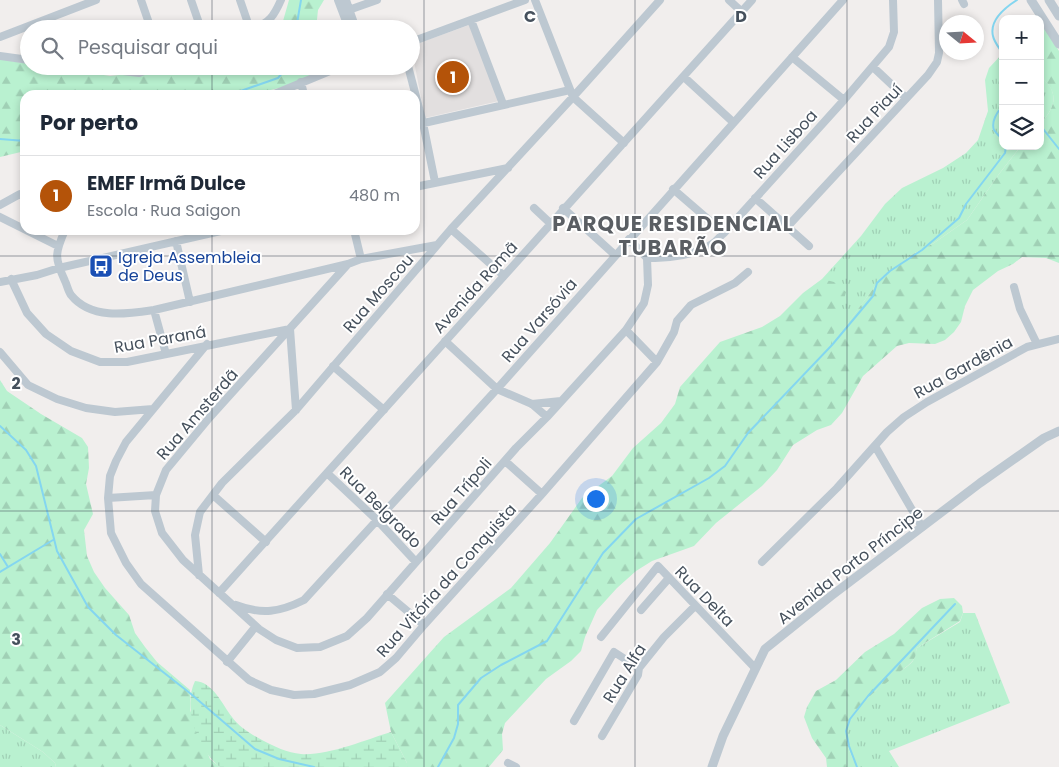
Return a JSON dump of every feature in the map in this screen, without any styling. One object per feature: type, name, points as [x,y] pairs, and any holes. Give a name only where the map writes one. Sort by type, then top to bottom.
[{"type":"street","points":[[43,20],[94,0]]},
{"type":"street","points":[[141,0],[148,20]]},
{"type":"street","points":[[191,0],[199,20]]},
{"type":"street","points":[[240,0],[248,20]]},
{"type":"street","points":[[269,20],[274,16],[281,0]]},
{"type":"street","points":[[338,0],[351,20]]},
{"type":"street","points":[[346,0],[348,20]]},
{"type":"street","points":[[346,11],[377,0]]},
{"type":"street","points":[[420,39],[515,2],[525,0]]},
{"type":"street","points":[[535,0],[572,93],[624,143]]},
{"type":"street","name":"Rua Moscou","points":[[199,575],[195,535],[200,512],[222,483],[296,410],[451,228],[508,168],[572,93],[660,0]]},
{"type":"street","points":[[729,0],[742,12]]},
{"type":"street","name":"Avenida Romã","points":[[219,593],[563,208],[752,0]]},
{"type":"street","name":"Rua Varsóvia","points":[[233,604],[253,610],[272,612],[283,610],[304,600],[497,389],[843,0]]},
{"type":"street","name":"Rua Lisboa","points":[[647,258],[677,256],[695,251],[713,244],[724,233],[889,48],[893,36],[893,0]]},
{"type":"street","name":"Rua Piauí","points":[[788,226],[928,75],[938,58],[938,0]]},
{"type":"street","points":[[1049,0],[1059,16]]},
{"type":"street","points":[[1032,2],[1059,44]]},
{"type":"street","points":[[471,20],[503,104]]},
{"type":"street","points":[[0,37],[20,29]]},
{"type":"street","points":[[0,56],[20,59]]},
{"type":"street","points":[[792,57],[844,100]]},
{"type":"street","points":[[873,67],[906,98]]},
{"type":"street","points":[[283,90],[319,75]]},
{"type":"street","points":[[410,75],[413,90]]},
{"type":"street","points":[[684,77],[733,122]]},
{"type":"street","points":[[301,82],[303,90]]},
{"type":"street","points":[[420,124],[503,104],[572,93]]},
{"type":"street","points":[[420,128],[435,182]]},
{"type":"street","points":[[420,186],[508,168]]},
{"type":"street","points":[[673,189],[724,233]]},
{"type":"street","points":[[0,205],[20,195]]},
{"type":"street","points":[[755,198],[809,246]]},
{"type":"street","points":[[534,208],[550,223]]},
{"type":"street","points":[[563,208],[615,255]]},
{"type":"street","points":[[0,217],[20,227]]},
{"type":"street","points":[[451,228],[503,275]]},
{"type":"street","points":[[36,235],[58,246]]},
{"type":"street","points":[[63,235],[56,255],[59,268],[71,294],[83,305],[97,311],[124,314],[190,302],[348,264],[361,259],[437,245]]},
{"type":"street","points":[[0,282],[37,275],[59,268],[203,235]]},
{"type":"street","points":[[355,235],[361,259]]},
{"type":"street","points":[[629,239],[647,258]]},
{"type":"street","points":[[176,241],[190,302]]},
{"type":"street","name":"Rua Trípoli","points":[[219,593],[256,626],[276,640],[297,648],[320,647],[347,636],[367,618],[504,461],[626,330],[644,303],[648,285],[647,258]]},
{"type":"street","name":"Rua Amsterdã","points":[[219,593],[183,560],[162,533],[155,511],[156,495],[166,470],[210,417],[348,264]]},
{"type":"street","name":"Rua Vitória da Conquista","points":[[207,344],[126,442],[116,461],[110,476],[108,498],[111,534],[126,563],[141,584],[249,680],[271,690],[294,694],[314,694],[350,685],[380,672],[396,658],[657,362],[671,338],[677,321],[691,305],[735,283],[748,272]]},
{"type":"street","name":"Rua Paraná","points":[[11,279],[27,313],[46,334],[71,351],[100,362],[128,362],[290,328]]},
{"type":"street","points":[[1014,288],[1020,309],[1037,344]]},
{"type":"street","points":[[154,310],[166,354]]},
{"type":"street","points":[[290,328],[296,410]]},
{"type":"street","points":[[626,330],[657,362]]},
{"type":"street","name":"Rua Gardênia","points":[[875,446],[904,417],[928,402],[1018,352],[1037,344],[1059,339]]},
{"type":"street","points":[[445,341],[497,389],[532,404],[546,417]]},
{"type":"street","points":[[0,352],[28,385],[57,399],[86,408],[115,412],[153,409]]},
{"type":"street","points":[[333,366],[384,410]]},
{"type":"street","points":[[532,404],[561,401]]},
{"type":"street","name":"Avenida Porto Príncipe","points":[[712,767],[723,736],[765,649],[996,472],[1044,438],[1059,431]]},
{"type":"street","points":[[762,562],[837,488],[875,446],[922,527]]},
{"type":"street","points":[[504,461],[542,494]]},
{"type":"street","name":"Rua Belgrado","points":[[327,473],[377,520],[416,562]]},
{"type":"street","points":[[108,498],[156,495]]},
{"type":"street","points":[[213,495],[266,542]]},
{"type":"street","name":"Rua Delta","points":[[601,637],[658,566],[755,668]]},
{"type":"street","points":[[640,610],[669,578]]},
{"type":"street","points":[[387,594],[424,625]]},
{"type":"street","name":"Rua Alfa","points":[[602,736],[638,675],[639,668],[664,637],[695,606]]},
{"type":"street","points":[[227,662],[256,626]]},
{"type":"street","points":[[574,721],[614,652],[639,668]]},
{"type":"shaded area","points":[[469,25],[499,101],[425,118],[417,75],[420,75],[420,43]]},
{"type":"green space","points":[[289,0],[324,0],[318,10],[317,20],[283,20]]},
{"type":"green space","points":[[1044,27],[1059,51],[1059,263],[1046,258],[1022,257],[1013,264],[998,271],[973,290],[965,306],[961,322],[945,340],[935,344],[909,343],[897,346],[863,376],[842,413],[831,425],[817,430],[793,445],[777,470],[762,486],[716,523],[694,546],[652,561],[636,571],[597,610],[581,651],[571,661],[546,679],[505,723],[502,734],[503,750],[489,767],[407,767],[407,763],[391,732],[385,703],[444,637],[511,588],[550,543],[582,498],[612,476],[633,448],[661,423],[675,404],[680,387],[720,342],[762,327],[780,316],[803,293],[822,279],[834,282],[846,292],[830,347],[881,278],[913,254],[934,243],[967,220],[1018,150],[1044,150],[1044,119],[1050,111],[1054,99],[1053,93],[1044,80]]},
{"type":"green space","points":[[999,57],[999,150],[1018,150],[967,220],[934,243],[913,254],[881,278],[829,349],[822,279],[861,236],[885,204],[902,188],[943,168],[966,153],[978,140],[988,111],[985,80],[989,68]]},
{"type":"green space","points":[[0,59],[20,62],[20,75],[320,75],[317,79],[271,90],[20,90],[20,152],[0,157]]},
{"type":"green space","points":[[1044,80],[1050,87],[1054,99],[1044,119]]},
{"type":"green space","points":[[0,380],[7,391],[82,438],[88,447],[89,468],[86,484],[93,514],[84,530],[87,556],[94,572],[105,588],[129,615],[135,633],[145,647],[157,662],[190,690],[190,710],[210,759],[220,767],[56,767],[55,763],[43,752],[0,725]]},
{"type":"green space","points":[[954,598],[962,606],[963,613],[960,621],[917,648],[915,658],[911,663],[875,691],[855,712],[849,723],[847,736],[849,750],[858,767],[827,767],[826,758],[812,738],[804,717],[816,691],[836,680],[865,652],[894,634],[922,608],[940,599]]},
{"type":"green space","points":[[963,613],[975,613],[1010,703],[889,751],[899,767],[858,767],[849,751],[846,737],[848,724],[854,713],[873,693],[911,663],[917,648],[960,622]]},
{"type":"green space","points":[[195,681],[201,682],[212,689],[235,721],[242,727],[271,745],[301,754],[322,753],[391,732],[407,763],[407,767],[220,767],[205,750],[194,728],[190,703]]},
{"type":"green space","points":[[0,725],[43,752],[55,763],[56,767],[0,767]]},
{"type":"waterway","points":[[298,20],[301,0]]},
{"type":"waterway","points":[[999,15],[1017,0]]},
{"type":"waterway","points":[[999,15],[992,30],[999,48]]},
{"type":"waterway","points":[[243,90],[278,78],[280,75]]},
{"type":"waterway","points":[[999,111],[993,124],[994,130],[999,136]]},
{"type":"waterway","points":[[1044,130],[1059,149]]},
{"type":"waterway","points":[[0,139],[20,141]]},
{"type":"waterway","points":[[438,767],[454,738],[458,724],[458,705],[481,678],[501,665],[547,641],[603,553],[636,519],[709,478],[725,466],[748,433],[832,345],[873,296],[877,283],[890,271],[922,250],[959,218],[966,204],[1005,150]]},
{"type":"waterway","points":[[0,426],[26,450],[36,466],[57,551],[88,607],[116,635],[191,694],[255,749],[279,759],[314,767]]},
{"type":"waterway","points":[[0,572],[53,540]]},
{"type":"waterway","points":[[0,554],[8,567]]},
{"type":"waterway","points":[[857,767],[849,746],[846,731],[850,719],[868,696],[955,604]]},
{"type":"place","name":"EMEF Irmã Dulce","points":[[453,77]]},
{"type":"place","name":"Igreja Assembleia de Deus","points":[[101,266]]},
{"type":"district","name":"PARQUE RESIDENCIAL TUBARÃO","points":[[673,236]]}]
